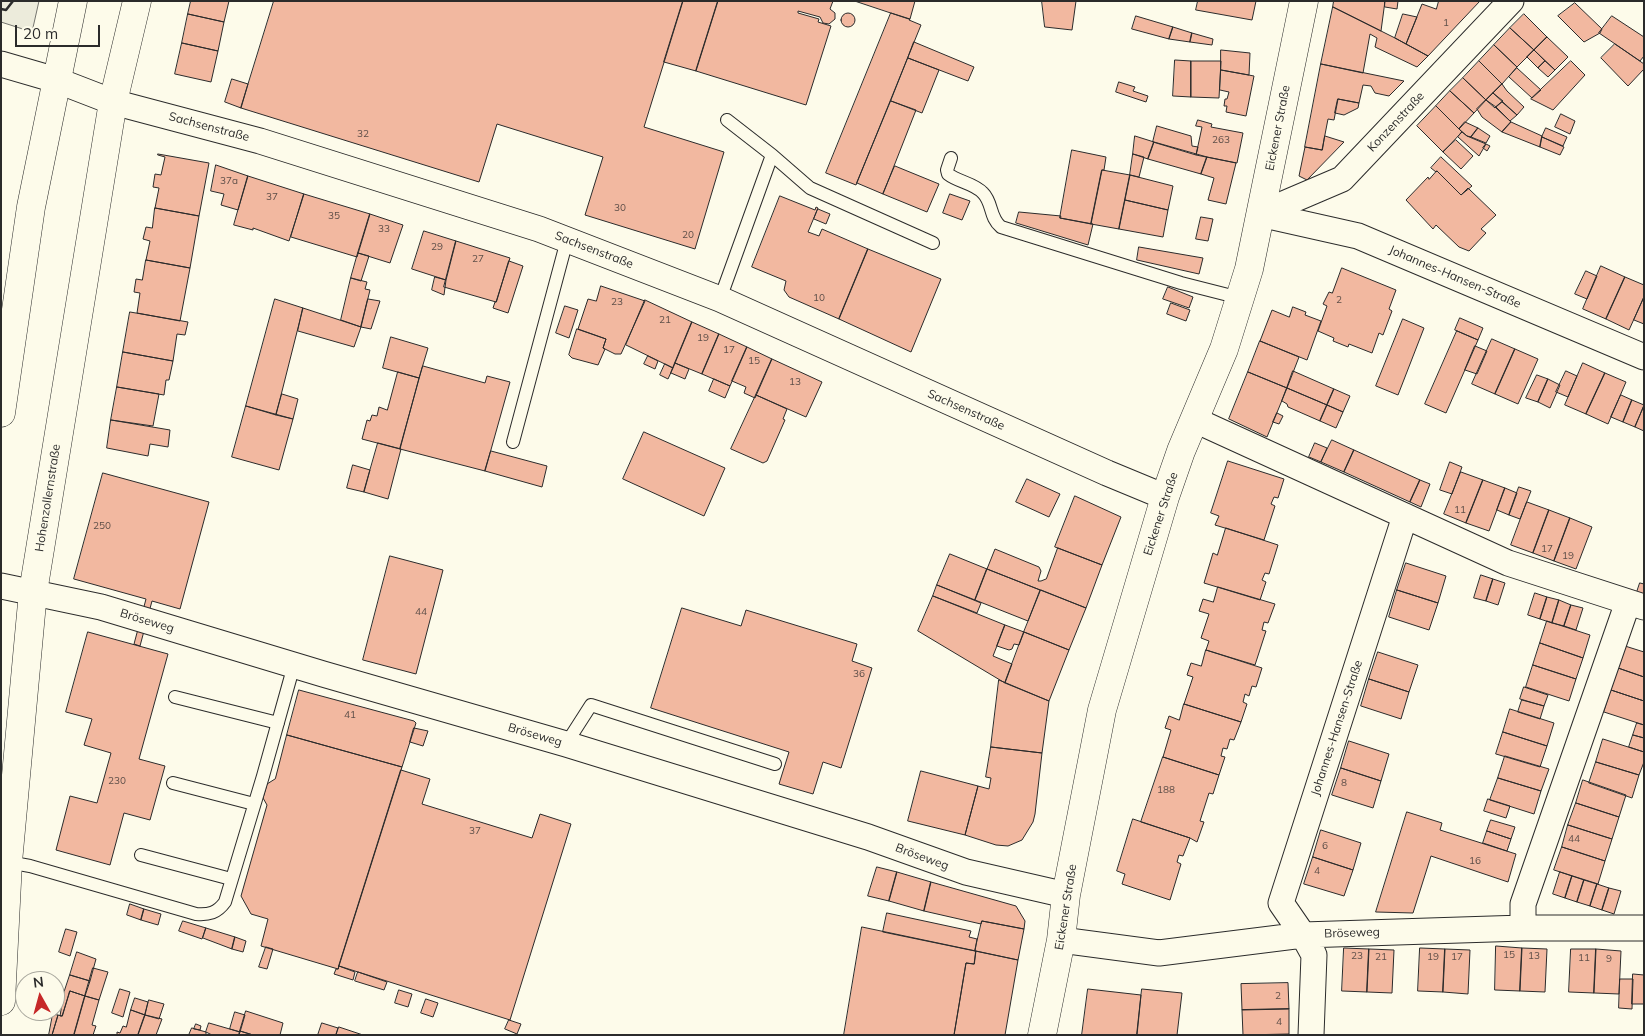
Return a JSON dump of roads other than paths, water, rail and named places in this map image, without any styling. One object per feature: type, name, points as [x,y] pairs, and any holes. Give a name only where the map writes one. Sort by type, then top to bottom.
[{"type":"main road","points":[[1,413],[31,207],[73,1]]},
{"type":"main road","name":"Hohenzollernstraße","points":[[1,1000],[8,862],[33,592],[113,102],[137,1]]},
{"type":"main road","name":"Eickener Straße","points":[[1042,1035],[1062,940],[1066,894],[1102,710],[1165,496],[1224,348],[1249,269],[1304,1]]},
{"type":"street","name":"Konzenstraße","points":[[1260,214],[1342,179],[1511,1]]},
{"type":"street","name":"Sachsenstraße","points":[[1,64],[56,80],[113,102],[260,141],[539,229],[720,300],[1107,473],[1165,496]]},
{"type":"street","name":"Johannes-Hansen-Straße","points":[[1260,214],[1358,236],[1644,358]]},
{"type":"street","points":[[1195,420],[1508,563],[1636,604],[1523,904],[1523,928]]},
{"type":"street","name":"Johannes-Hansen-Straße","points":[[1303,935],[1281,903],[1405,516]]},
{"type":"street","name":"Bröseweg","points":[[1,586],[101,607],[566,744],[868,837],[966,872],[1066,894]]},
{"type":"street","name":"Bröseweg","points":[[1062,940],[1159,953],[1303,935],[1523,928],[1644,928]]},
{"type":"street","points":[[1303,935],[1314,955],[1310,1035]]},
{"type":"lane","points":[[727,120],[810,188],[933,242]]},
{"type":"lane","points":[[720,300],[772,155]]},
{"type":"lane","points":[[951,158],[947,170],[948,174],[978,188],[984,194],[995,222],[1001,228],[1181,283],[1240,298]]},
{"type":"lane","points":[[513,442],[567,240]]},
{"type":"lane","points":[[8,862],[30,866],[196,914],[205,915],[218,910],[224,902],[294,665]]},
{"type":"lane","points":[[175,697],[278,723]]},
{"type":"lane","points":[[566,744],[591,704],[775,764]]},
{"type":"lane","points":[[173,783],[254,804]]},
{"type":"lane","points":[[141,855],[231,879]]}]
